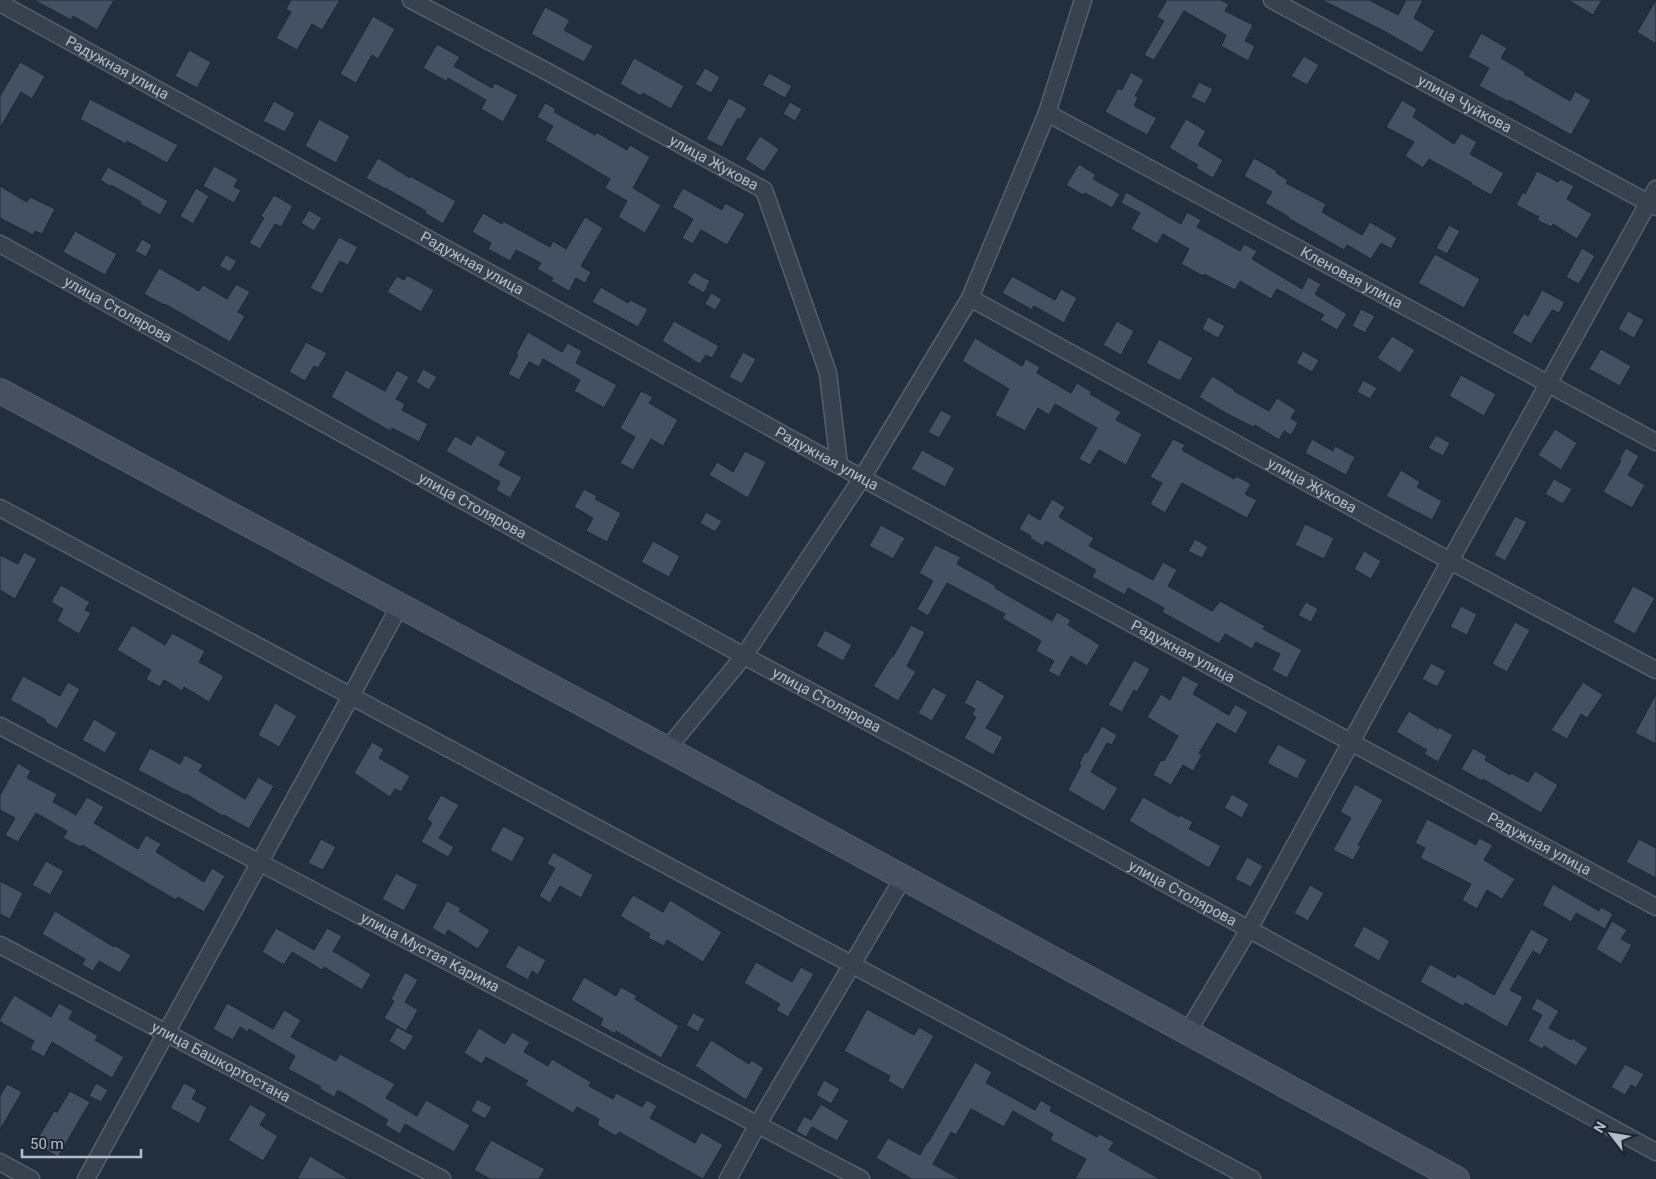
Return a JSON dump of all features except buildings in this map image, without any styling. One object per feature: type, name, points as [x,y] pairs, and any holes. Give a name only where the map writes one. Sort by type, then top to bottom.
[{"type":"main road","points":[[0,391],[667,749],[1456,1179]]},
{"type":"street","name":"улица Жукова","points":[[411,0],[764,190],[828,373],[839,465]]},
{"type":"street","points":[[667,749],[744,656],[862,478],[970,298],[1047,113],[1083,0]]},
{"type":"street","name":"улица Чуйкова","points":[[1272,0],[1653,200]]},
{"type":"street","name":"Радужная улица","points":[[0,3],[862,478],[1656,907]]},
{"type":"street","name":"Кленовая улица","points":[[1047,113],[1656,442]]},
{"type":"street","points":[[1187,1033],[1249,929],[1450,561],[1653,200]]},
{"type":"street","name":"улица Столярова","points":[[0,244],[744,656],[967,775],[1656,1152]]},
{"type":"street","name":"улица Жукова","points":[[970,298],[1450,561],[1656,670]]},
{"type":"street","points":[[0,508],[851,966],[1252,1179]]},
{"type":"street","points":[[86,1179],[258,863],[352,696],[400,605]]},
{"type":"street","name":"улица Мустая Карима","points":[[0,726],[861,1179]]},
{"type":"street","points":[[728,1179],[758,1124],[903,878]]},
{"type":"street","name":"улица Башкортостана","points":[[0,945],[442,1179]]},
{"type":"street","points":[[0,1162],[31,1179]]}]
